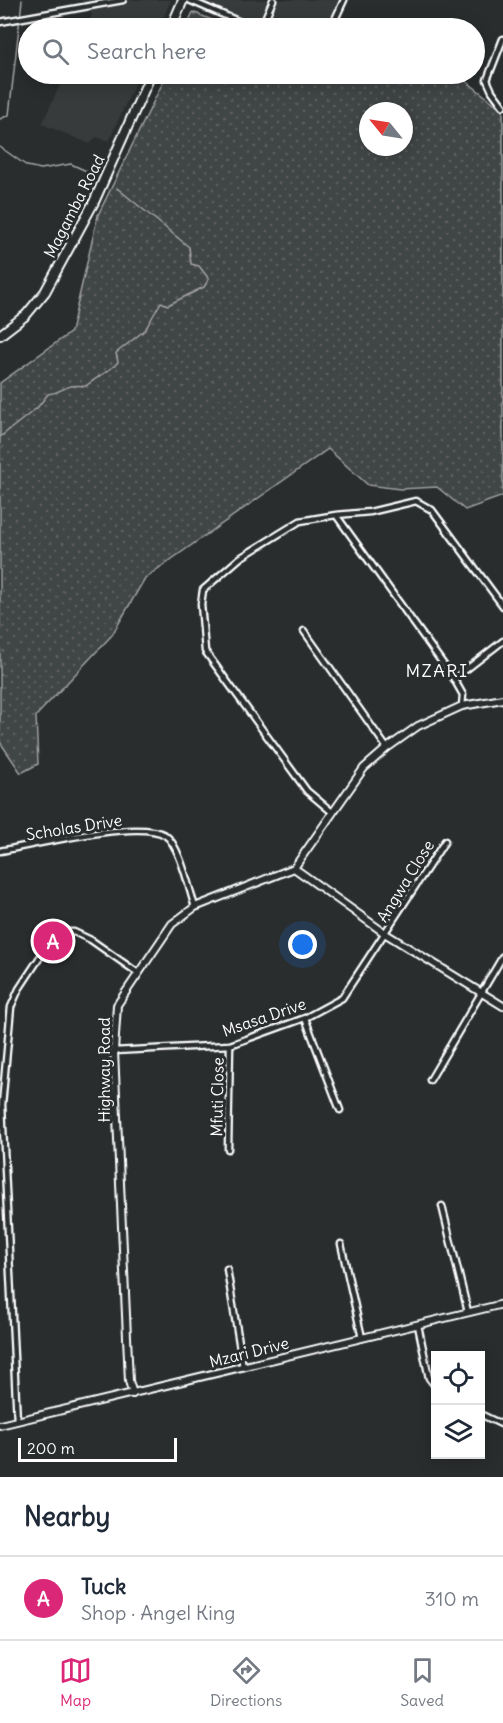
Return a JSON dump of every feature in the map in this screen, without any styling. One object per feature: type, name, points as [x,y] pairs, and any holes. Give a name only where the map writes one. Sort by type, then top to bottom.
[{"type":"highway","points":[[175,18],[183,0]]},
{"type":"highway","name":"Magamba Road","points":[[0,335],[26,315],[45,292],[94,202],[147,84]]},
{"type":"street","points":[[21,18],[123,0]]},
{"type":"street","points":[[189,0],[231,18]]},
{"type":"street","points":[[265,18],[273,0]]},
{"type":"street","points":[[336,18],[344,0]]},
{"type":"street","points":[[0,22],[18,19]]},
{"type":"street","points":[[503,39],[487,80],[503,106]]},
{"type":"street","points":[[332,812],[307,791],[205,651],[201,604],[204,590],[240,558],[300,521],[369,512],[416,501],[432,510],[503,606]]},
{"type":"street","points":[[336,515],[454,679],[463,695],[462,706]]},
{"type":"street","points":[[304,631],[387,748]]},
{"type":"street","points":[[454,679],[503,641]]},
{"type":"street","points":[[503,699],[462,706],[418,726],[387,748],[364,768],[294,868],[386,934],[503,1006]]},
{"type":"street","name":"Scholas Drive","points":[[0,851],[114,831],[151,830],[165,835],[175,846],[195,907]]},
{"type":"street","name":"Angwa Close","points":[[386,934],[445,841]]},
{"type":"street","name":"Highway Road","points":[[133,1394],[129,1381],[114,1051],[117,1005],[172,924],[195,907],[294,868]]},
{"type":"street","points":[[17,1421],[2,1105],[11,1007],[19,989],[48,945],[66,932],[74,932],[91,940],[138,973]]},
{"type":"street","name":"Msasa Drive","points":[[114,1051],[230,1045],[305,1018],[342,998],[386,934]]},
{"type":"street","points":[[430,1080],[503,956]]},
{"type":"street","points":[[305,1018],[340,1110]]},
{"type":"street","name":"Mfuti Close","points":[[228,1149],[230,1045]]},
{"type":"street","points":[[442,1206],[468,1312]]},
{"type":"street","points":[[341,1244],[362,1338]]},
{"type":"street","points":[[227,1269],[244,1368]]},
{"type":"street","name":"Mzari Drive","points":[[0,1425],[503,1304]]},
{"type":"street","points":[[418,1324],[431,1381]]},
{"type":"street","points":[[485,1416],[503,1425]]},
{"type":"shaded area","points":[[82,0],[171,0],[163,18],[91,18],[92,15]]},
{"type":"shaded area","points":[[193,0],[341,0],[333,18],[235,18]]},
{"type":"shaded area","points":[[193,12],[207,18],[190,18]]},
{"type":"shaded area","points":[[60,84],[135,84],[109,141],[96,137],[90,144],[42,124]]},
{"type":"shaded area","points":[[162,84],[470,84],[503,110],[503,496],[465,510],[437,487],[400,489],[368,485],[328,449],[145,578],[112,635],[36,716],[38,764],[21,773],[0,742],[0,383],[71,332],[98,215]]},
{"type":"waterway","points":[[20,18],[22,0]]},
{"type":"waterway","points":[[0,119],[9,115],[18,35]]},
{"type":"waterway","points":[[0,147],[27,166],[41,169],[71,164],[93,174]]},
{"type":"waterway","points":[[0,437],[37,408],[48,394],[72,386],[86,386],[112,368],[118,362],[116,353],[145,330],[161,302],[168,305],[204,287],[209,279],[199,266],[191,264],[189,247],[117,188]]},
{"type":"place","name":"Tuck","points":[[53,941]]},
{"type":"district","name":"MZARI","points":[[437,671]]}]
